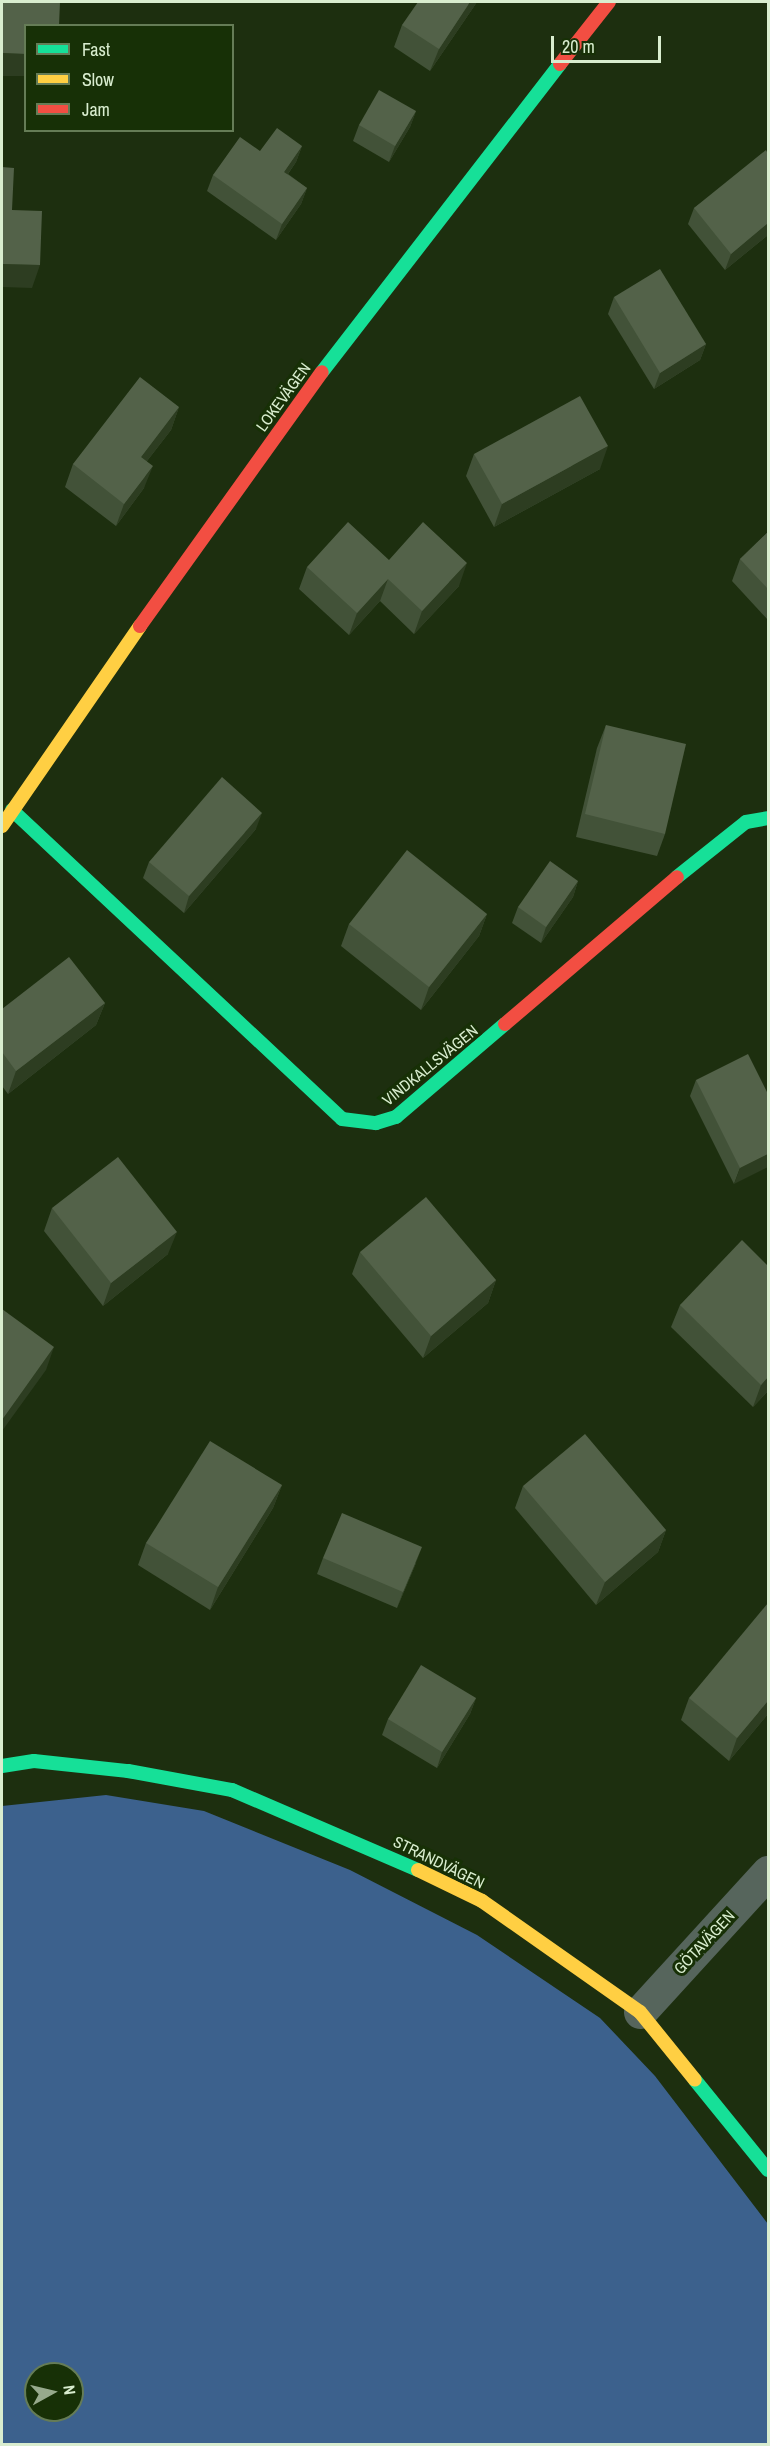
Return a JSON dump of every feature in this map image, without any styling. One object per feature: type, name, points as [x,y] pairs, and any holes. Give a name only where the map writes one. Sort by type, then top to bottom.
[{"type":"street","name":"LOKEVÄGEN","points":[[2,826],[173,578],[345,340],[609,2]]},
{"type":"street","name":"VINDKALLSVÄGEN","points":[[12,810],[342,1119],[376,1123],[396,1117],[701,857],[746,822],[768,818]]},
{"type":"street","name":"STRANDVÄGEN","points":[[2,1766],[34,1761],[128,1771],[232,1790],[391,1857],[482,1901],[640,2012],[768,2170]]},
{"type":"street","name":"GÖTAVÄGEN","points":[[640,2012],[768,1872]]},
{"type":"water","points":[[106,1795],[204,1811],[350,1870],[477,1935],[600,2018],[655,2076],[768,2224],[768,2444],[2,2444],[2,1806]]},
{"type":"building","points":[[2,2],[60,2],[59,24],[24,24],[24,54],[2,53]]},
{"type":"building","points":[[418,2],[470,2],[439,49],[402,25]]},
{"type":"building","points":[[379,90],[416,111],[395,146],[359,125]]},
{"type":"building","points":[[277,128],[302,146],[284,172],[307,188],[282,224],[213,175],[240,137],[260,151]]},
{"type":"building","points":[[766,150],[768,154],[768,223],[731,254],[694,208]]},
{"type":"building","points":[[2,167],[14,168],[12,210],[42,211],[40,265],[2,264]]},
{"type":"building","points":[[660,269],[706,344],[660,373],[614,297]]},
{"type":"building","points":[[140,377],[179,407],[141,457],[153,466],[124,504],[73,464]]},
{"type":"building","points":[[580,396],[608,446],[502,504],[474,454]]},
{"type":"building","points":[[348,522],[389,560],[423,522],[467,563],[422,611],[388,579],[357,613],[307,567]]},
{"type":"building","points":[[768,532],[768,589],[740,559]]},
{"type":"building","points":[[606,725],[686,744],[665,834],[585,814]]},
{"type":"building","points":[[222,777],[262,813],[189,896],[149,862]]},
{"type":"building","points":[[407,850],[487,914],[429,987],[349,924]]},
{"type":"building","points":[[550,861],[578,881],[546,927],[518,907]]},
{"type":"building","points":[[69,957],[105,1003],[16,1071],[2,1052],[2,1009]]},
{"type":"building","points":[[748,1054],[768,1094],[768,1154],[740,1168],[696,1080]]},
{"type":"building","points":[[118,1157],[177,1232],[111,1283],[52,1208]]},
{"type":"building","points":[[426,1197],[496,1280],[431,1336],[360,1252]]},
{"type":"building","points":[[742,1240],[768,1266],[768,1377],[761,1385],[680,1305]]},
{"type":"building","points":[[2,1309],[54,1347],[2,1420]]},
{"type":"building","points":[[585,1434],[666,1530],[605,1582],[523,1486]]},
{"type":"building","points":[[210,1441],[282,1485],[218,1587],[146,1543]]},
{"type":"building","points":[[342,1513],[422,1547],[403,1592],[323,1558]]},
{"type":"building","points":[[768,1603],[768,1701],[737,1738],[689,1698]]},
{"type":"building","points":[[421,1665],[476,1698],[442,1752],[388,1719]]},
{"type":"traffic: fast","points":[[322,372],[560,64]]},
{"type":"traffic: fast","points":[[12,810],[342,1119],[376,1123],[396,1117],[505,1024]]},
{"type":"traffic: fast","points":[[677,877],[746,822],[768,818]]},
{"type":"traffic: fast","points":[[2,1766],[34,1761],[128,1771],[232,1790],[418,1870]]},
{"type":"traffic: fast","points":[[695,2080],[768,2170]]},
{"type":"traffic: slow","points":[[2,826],[140,626]]},
{"type":"traffic: slow","points":[[418,1870],[482,1901],[640,2012],[695,2080]]},
{"type":"traffic: jam","points":[[560,64],[609,2]]},
{"type":"traffic: jam","points":[[140,626],[322,372]]},
{"type":"traffic: jam","points":[[505,1024],[677,877]]}]
